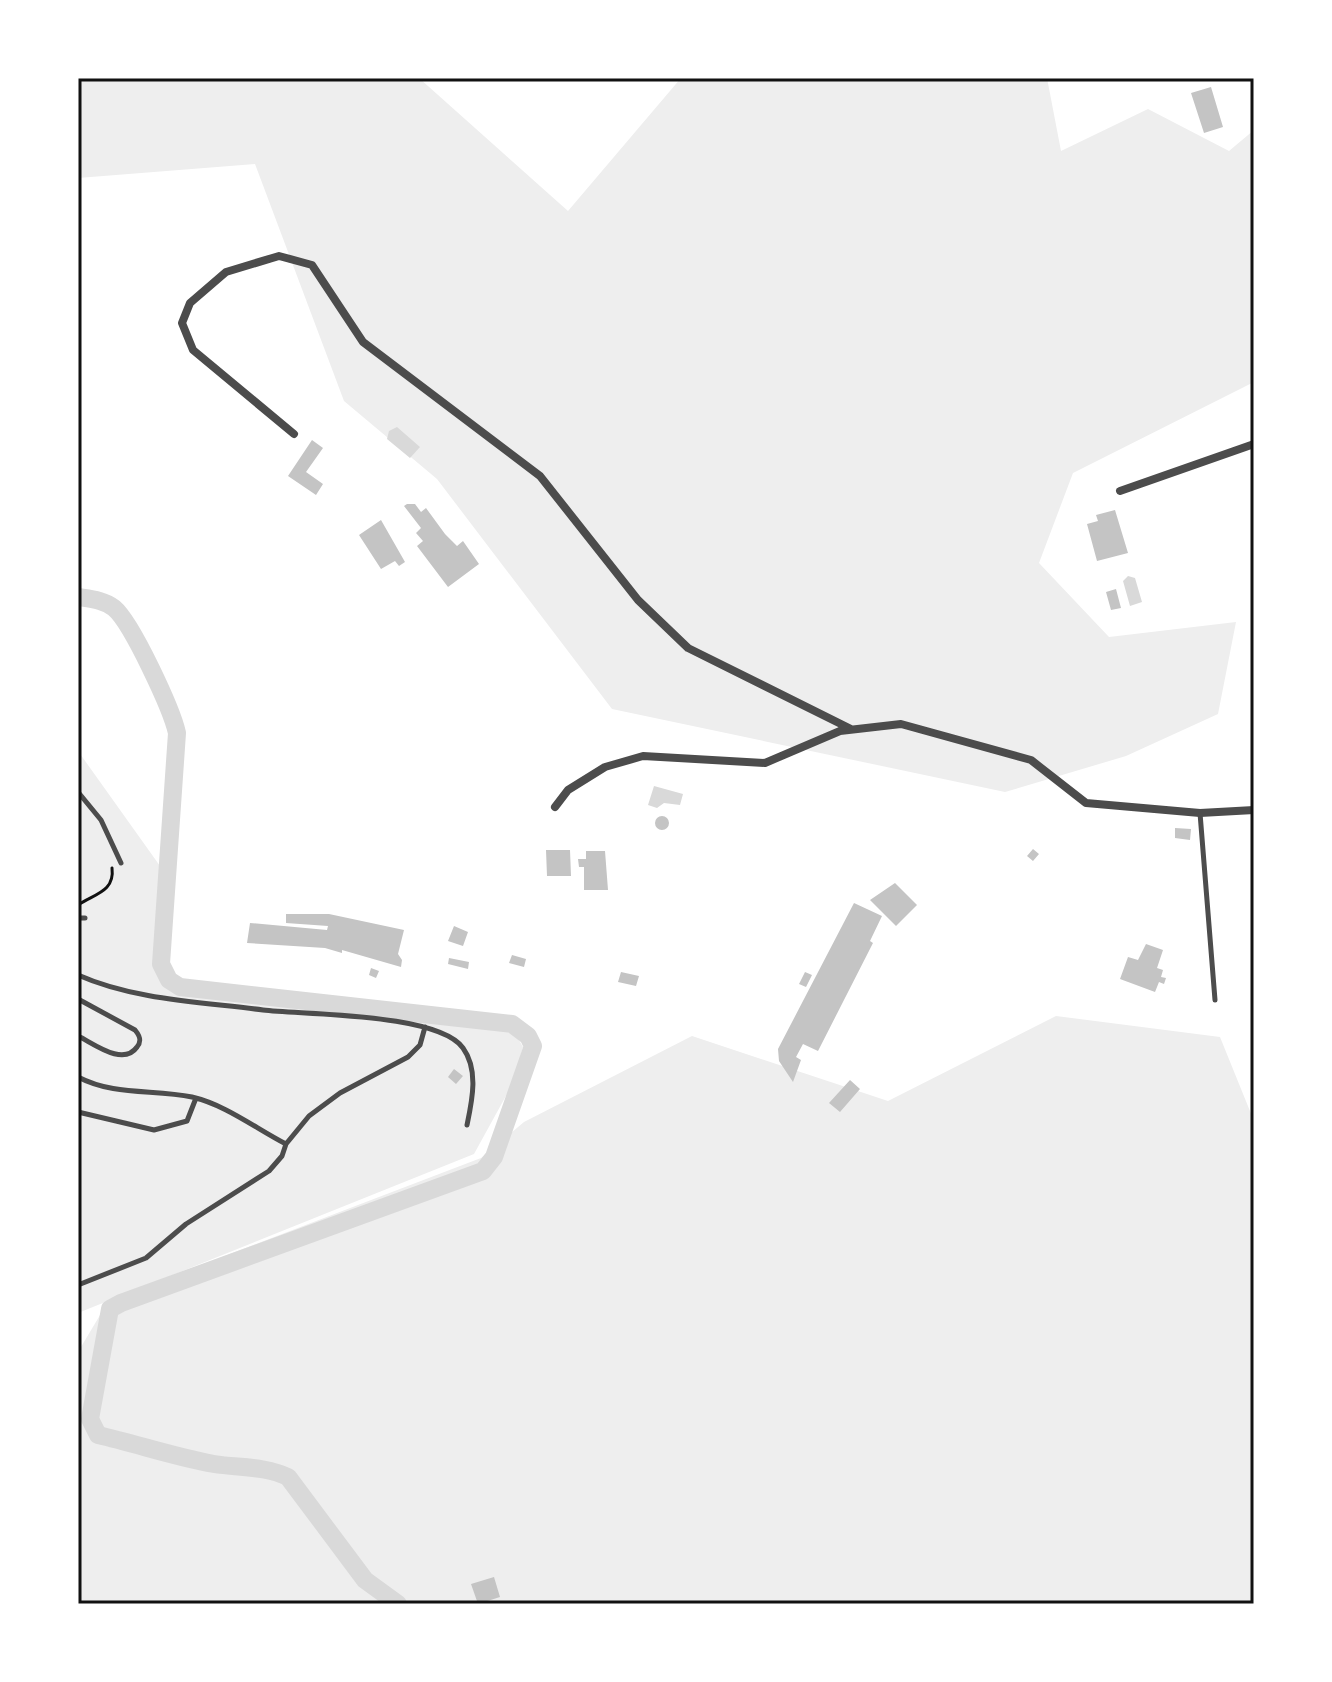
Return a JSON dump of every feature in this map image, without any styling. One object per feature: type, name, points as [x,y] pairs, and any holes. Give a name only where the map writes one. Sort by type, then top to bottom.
[{"type":"street","points":[[294,434],[193,350],[182,323],[190,303],[226,272],[279,256],[312,265],[363,342],[540,476],[638,600],[688,648],[851,729]]},
{"type":"street","points":[[1120,491],[1254,444]]},
{"type":"street","points":[[555,807],[568,790],[605,767],[643,756],[765,763],[840,731],[901,724],[1031,760],[1086,803],[1200,813],[1254,810]]},
{"type":"lane","points":[[78,792],[101,820],[121,863]]},
{"type":"lane","points":[[1200,813],[1215,1000]]},
{"type":"lane","points":[[78,975],[148,995],[374,1018],[425,1027],[444,1034],[463,1047],[471,1070],[473,1095],[467,1125]]},
{"type":"lane","points":[[78,999],[135,1030],[140,1037],[140,1045],[133,1052],[116,1055],[78,1036]]},
{"type":"lane","points":[[78,1285],[146,1258],[186,1224],[269,1171],[309,1116],[408,1057],[420,1045],[425,1027]]},
{"type":"lane","points":[[78,1077],[100,1088],[196,1098],[232,1112],[286,1144]]},
{"type":"lane","points":[[78,1112],[154,1130],[187,1121],[196,1098]]},
{"type":"path","points":[[78,905],[105,892],[113,878],[111,864],[115,850]]},
{"type":"shaded area","points":[[78,78],[419,78],[568,211],[681,78],[1047,78],[1061,151],[1148,109],[1229,151],[1254,130],[1254,382],[1073,473],[1039,563],[1109,637],[1236,622],[1218,714],[1126,756],[1005,792],[612,709],[437,479],[344,401],[255,164],[78,178]]},
{"type":"shaded area","points":[[397,427],[420,447],[410,458],[387,439],[389,431]]},
{"type":"shaded area","points":[[1128,576],[1135,578],[1142,602],[1130,606],[1123,581]]},
{"type":"shaded area","points":[[78,751],[160,866],[156,964],[159,975],[173,992],[513,1030],[523,1047],[513,1083],[474,1154],[78,1313]]},
{"type":"shaded area","points":[[654,786],[683,794],[680,805],[664,803],[657,808],[648,805]]},
{"type":"shaded area","points":[[1056,1016],[1220,1037],[1254,1121],[1254,1604],[78,1604],[78,1352],[109,1300],[481,1158],[524,1122],[692,1036],[888,1101]]},
{"type":"building","points":[[1211,87],[1223,127],[1204,133],[1191,93]]},
{"type":"building","points":[[312,440],[323,448],[306,472],[323,484],[316,495],[288,476]]},
{"type":"building","points":[[415,504],[421,512],[426,508],[457,546],[463,541],[479,564],[448,587],[417,546],[423,541],[416,533],[421,528],[404,506]]},
{"type":"building","points":[[1115,510],[1128,553],[1097,561],[1087,524],[1098,521],[1096,515]]},
{"type":"building","points":[[381,520],[405,562],[399,566],[395,561],[381,569],[359,535]]},
{"type":"building","points":[[1116,589],[1121,608],[1111,610],[1106,592]]},
{"type":"building","points":[[662,816],[669,823],[662,830],[655,823]]},
{"type":"building","points":[[1175,828],[1191,829],[1190,840],[1175,838]]},
{"type":"building","points":[[1033,849],[1039,854],[1033,861],[1027,856]]},
{"type":"building","points":[[546,850],[570,850],[571,876],[547,876]]},
{"type":"building","points":[[586,851],[605,851],[608,890],[584,890],[584,867],[579,867],[578,859],[586,859]]},
{"type":"building","points":[[895,883],[917,905],[896,926],[870,900]]},
{"type":"building","points":[[854,903],[882,916],[870,941],[873,943],[818,1051],[803,1044],[796,1057],[801,1060],[793,1082],[779,1061],[778,1049]]},
{"type":"building","points":[[286,914],[329,914],[404,930],[398,954],[402,960],[401,967],[342,950],[342,953],[325,948],[247,943],[250,923],[327,930],[328,926],[286,923]]},
{"type":"building","points":[[454,926],[468,932],[463,946],[448,941]]},
{"type":"building","points":[[1146,944],[1163,950],[1157,968],[1163,970],[1161,977],[1166,978],[1164,984],[1159,982],[1155,992],[1120,979],[1128,957],[1138,960]]},
{"type":"building","points":[[512,955],[526,959],[524,967],[509,963]]},
{"type":"building","points":[[449,958],[469,962],[468,969],[448,964]]},
{"type":"building","points":[[371,968],[379,971],[376,978],[369,975]]},
{"type":"building","points":[[621,972],[639,976],[636,986],[618,982]]},
{"type":"building","points":[[805,972],[812,975],[806,987],[799,984]]},
{"type":"building","points":[[454,1069],[463,1076],[456,1084],[448,1077]]},
{"type":"building","points":[[850,1080],[860,1089],[840,1112],[829,1103]]},
{"type":"building","points":[[494,1577],[500,1597],[478,1604],[471,1584]]},
{"type":"waterway","points":[[78,597],[106,603],[122,617],[150,668],[177,733],[161,964],[169,980],[180,987],[512,1024],[528,1036],[533,1046],[494,1157],[483,1171],[110,1309],[90,1419],[98,1435],[199,1461],[261,1469],[288,1477],[365,1580],[398,1604]]}]
